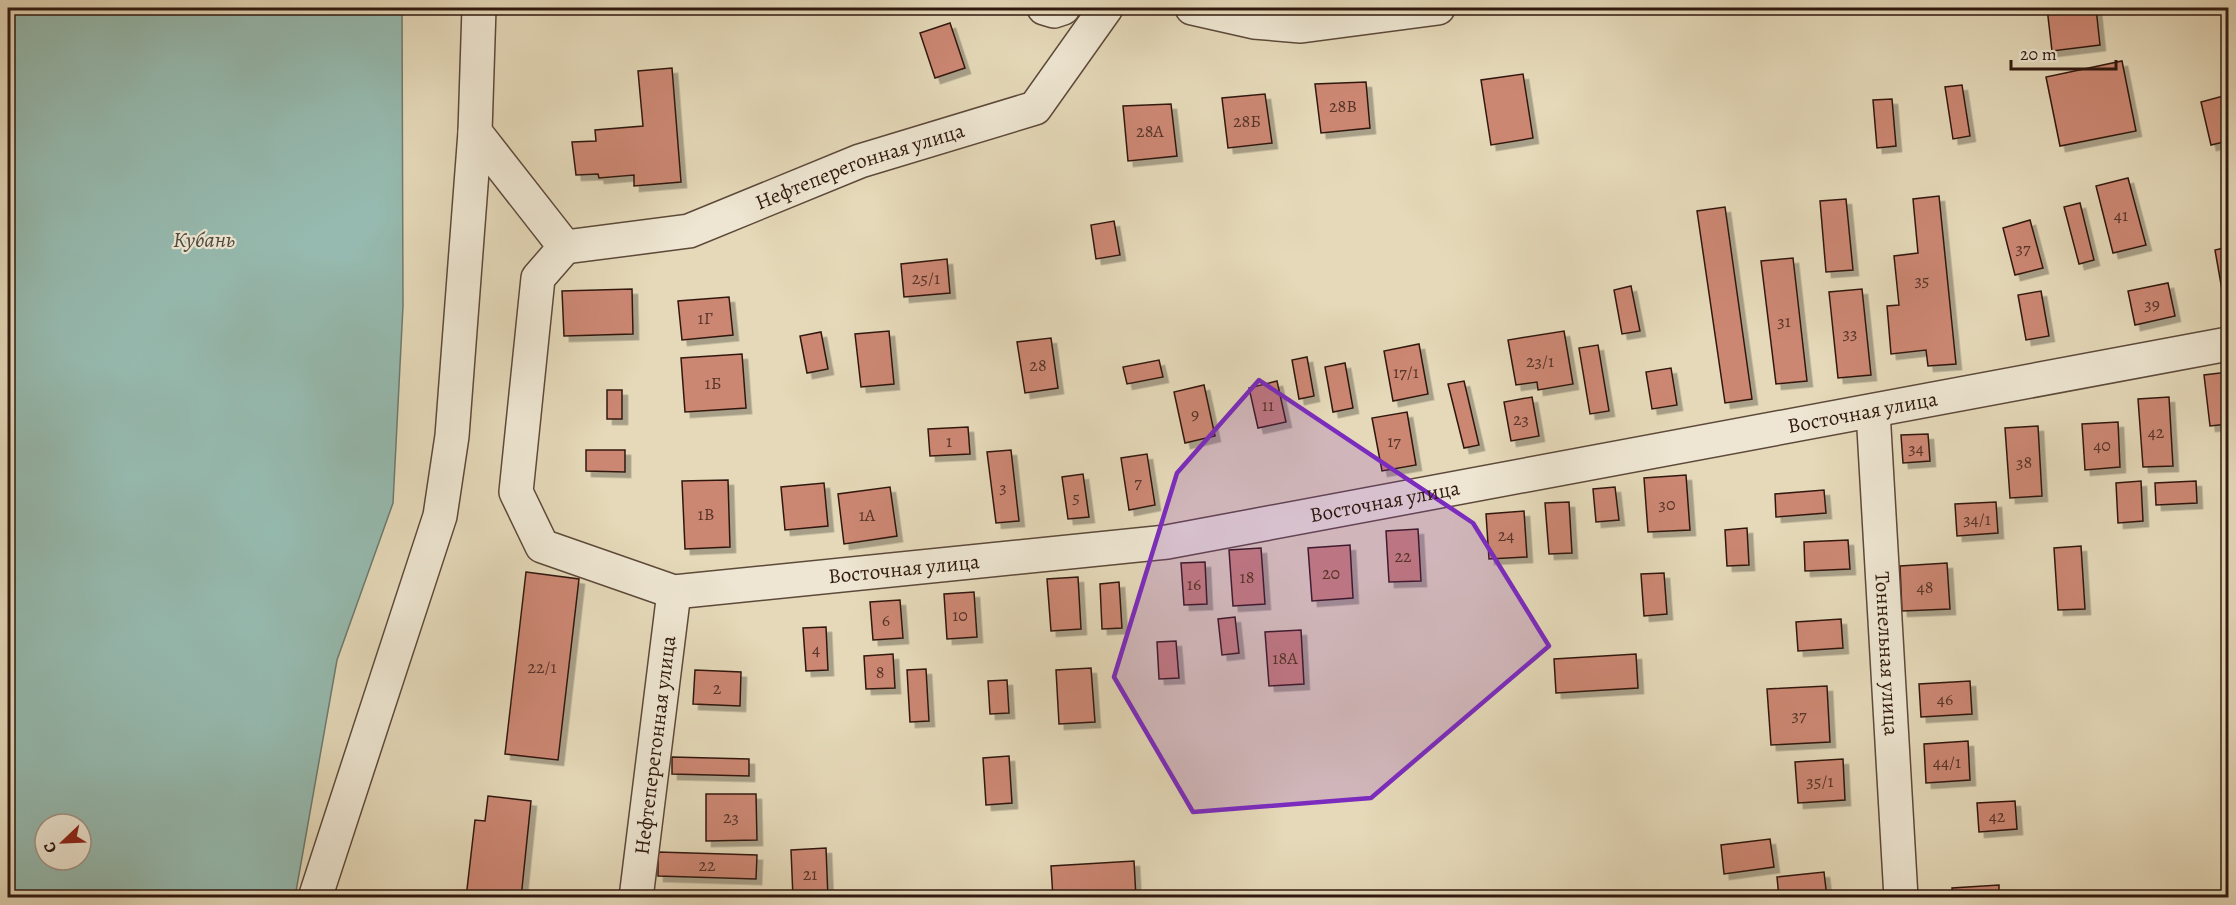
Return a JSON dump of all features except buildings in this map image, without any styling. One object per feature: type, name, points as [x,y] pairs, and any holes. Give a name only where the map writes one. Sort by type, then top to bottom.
[{"type":"street","points":[[315,897],[440,516],[452,436],[475,132],[479,8]]},
{"type":"street","points":[[1044,8],[1054,11],[1063,8]]},
{"type":"street","name":"Нефтеперегонная улица","points":[[565,248],[689,231],[860,161],[1035,108],[1106,8]]},
{"type":"street","points":[[1192,8],[1251,15],[1301,26],[1438,8]]},
{"type":"street","points":[[475,132],[565,248]]},
{"type":"street","name":"Восточная улица","points":[[565,248],[538,278],[516,492],[542,546],[674,592],[1167,542],[2229,344]]},
{"type":"street","name":"Тоннельная улица","points":[[1873,411],[1901,897]]},
{"type":"street","name":"Нефтеперегонная улица","points":[[636,897],[674,592]]},
{"type":"highlighted area","points":[[1259,380],[1473,523],[1549,646],[1371,798],[1193,812],[1114,677],[1177,473]]},
{"type":"water","name":"Кубань","points":[[8,8],[402,8],[403,306],[393,503],[337,660],[295,897],[8,897]]}]
